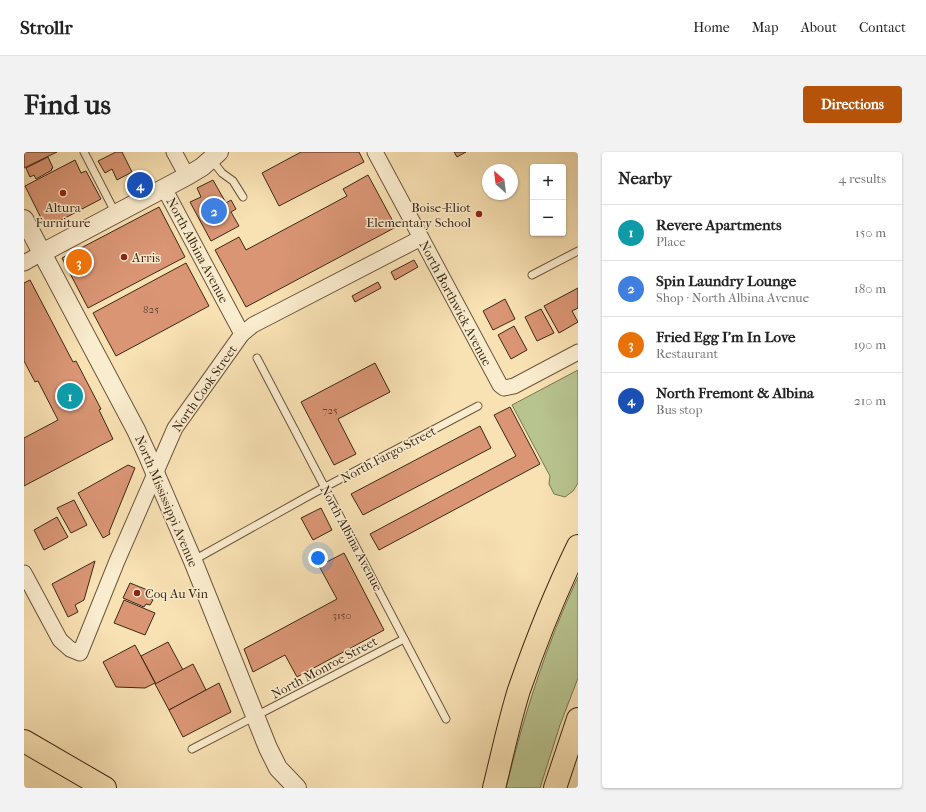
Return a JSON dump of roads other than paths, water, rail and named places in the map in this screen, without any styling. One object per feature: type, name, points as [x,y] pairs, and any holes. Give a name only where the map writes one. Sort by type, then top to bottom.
[{"type":"highway","points":[[494,788],[519,692],[528,665],[561,581],[578,546]]},
{"type":"highway","points":[[555,788],[578,719]]},
{"type":"highway","points":[[24,741],[105,788]]},
{"type":"street","points":[[174,152],[187,176]]},
{"type":"street","name":"North Borthwick Avenue","points":[[375,152],[500,385],[504,388],[514,386],[578,352]]},
{"type":"street","points":[[24,263],[187,176],[215,156]]},
{"type":"street","name":"North Albina Avenue","points":[[164,188],[242,334]]},
{"type":"street","name":"North Mississippi Avenue","points":[[24,219],[136,430],[193,561],[268,748],[278,768],[297,788]]},
{"type":"street","name":"North Cook Street","points":[[24,574],[60,640],[70,649],[80,653],[175,428],[242,334],[253,326],[421,238]]},
{"type":"lane","points":[[84,152],[116,214]]},
{"type":"lane","points":[[215,156],[222,173],[233,181],[243,197]]},
{"type":"lane","points":[[532,275],[578,251]]},
{"type":"lane","name":"North Albina Avenue","points":[[257,358],[446,719]]},
{"type":"lane","name":"North Fargo Street","points":[[193,561],[325,487],[478,406]]},
{"type":"lane","name":"North Monroe Street","points":[[192,749],[404,639]]},
{"type":"place","name":"North Fremont & Albina","points":[[140,185]]},
{"type":"place","name":"Altura Furniture","points":[[63,193]]},
{"type":"place","name":"Spin Laundry Lounge","points":[[214,211]]},
{"type":"place","name":"Boise-Eliot Elementary School","points":[[479,214]]},
{"type":"place","name":"Arris","points":[[124,257]]},
{"type":"place","name":"Fried Egg I'm In Love","points":[[79,262]]},
{"type":"place","name":"Revere Apartments","points":[[70,396]]},
{"type":"place","name":"Coq Au Vin","points":[[137,593]]}]
